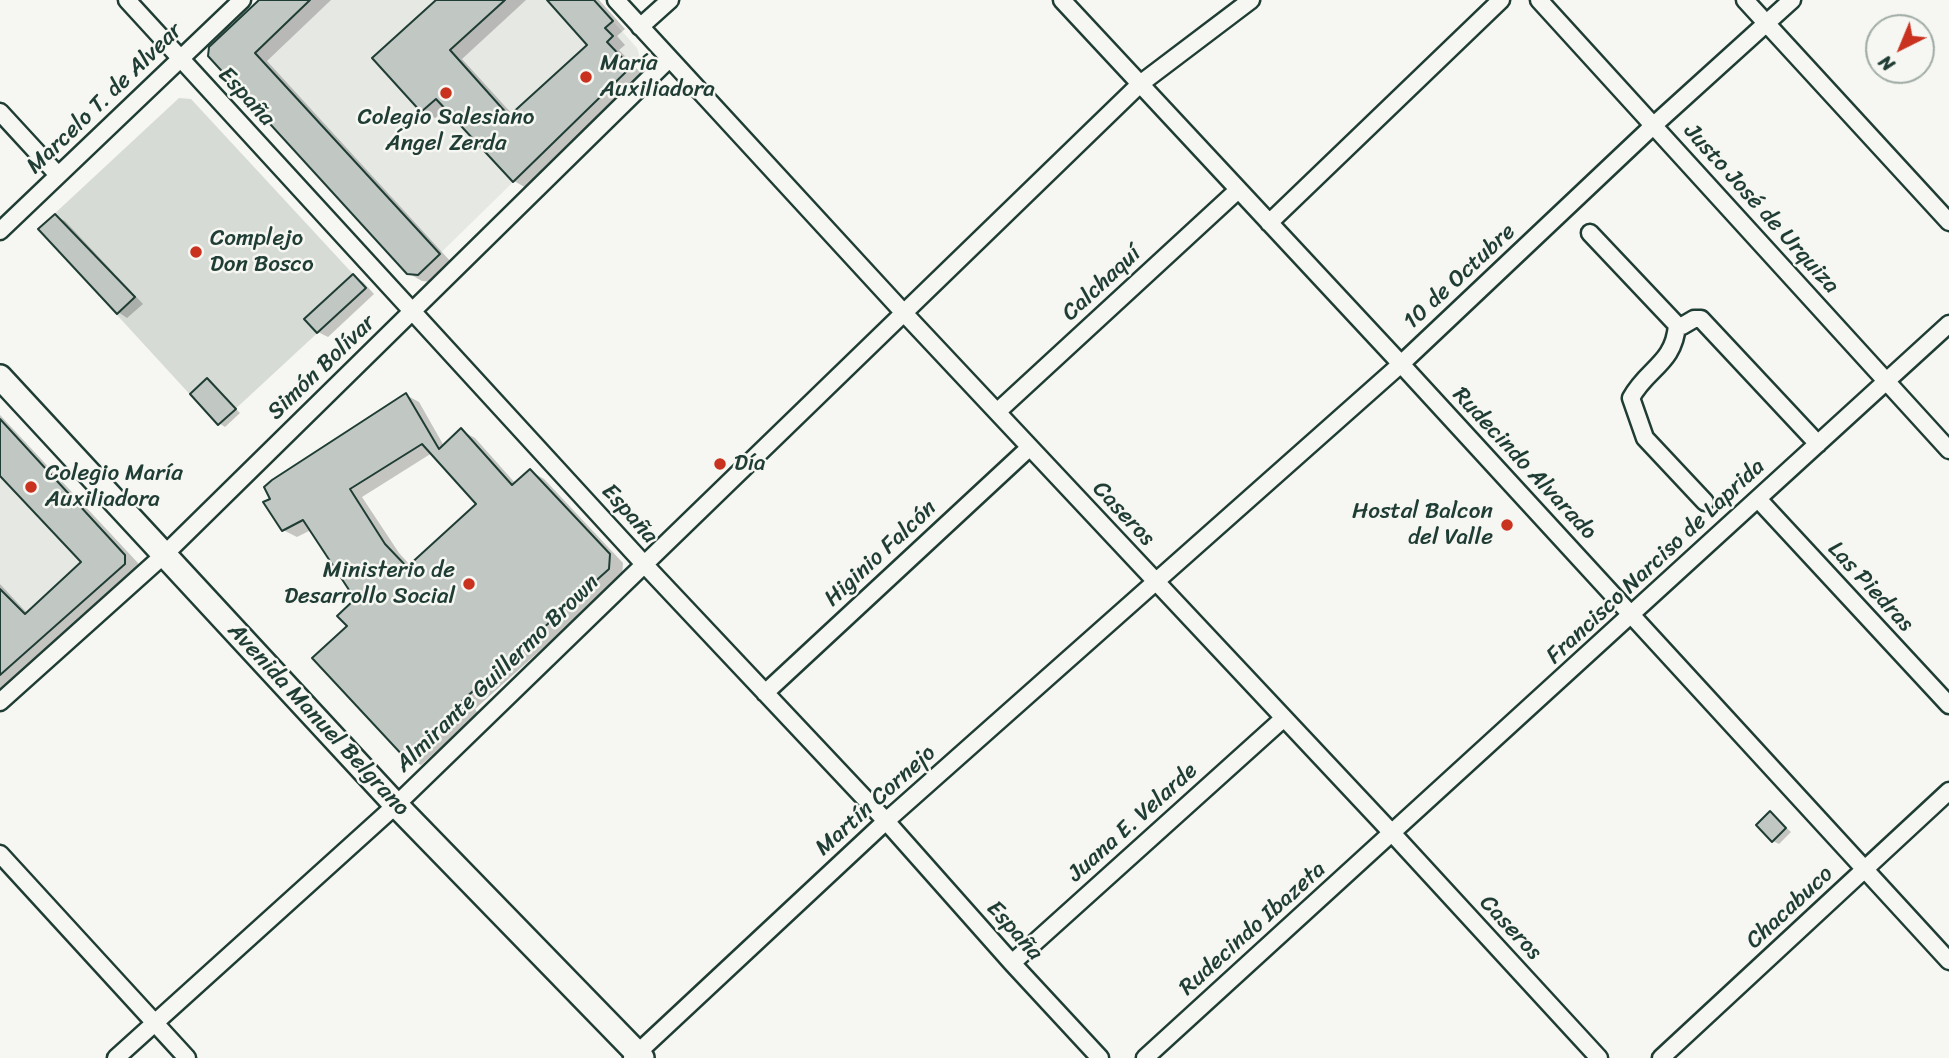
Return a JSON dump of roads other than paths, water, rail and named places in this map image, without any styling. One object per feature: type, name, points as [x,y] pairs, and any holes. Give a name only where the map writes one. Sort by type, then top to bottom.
[{"type":"main road","name":"Avenida Manuel Belgrano","points":[[0,377],[396,805],[637,1056]]},
{"type":"street","name":"España","points":[[127,0],[644,564],[886,821],[1100,1058]]},
{"type":"street","name":"Marcelo T. de Alvear","points":[[0,231],[242,0]]},
{"type":"street","name":"Caseros","points":[[616,0],[1029,448],[1599,1058]]},
{"type":"street","points":[[640,27],[670,0]]},
{"type":"street","name":"Rudecindo Alvarado","points":[[1062,0],[1401,364],[1949,961]]},
{"type":"street","name":"Almirante Guillermo Brown","points":[[116,1058],[396,805],[1140,84],[1251,0]]},
{"type":"street","points":[[1269,223],[1501,0]]},
{"type":"street","name":"Justo José de Urquiza","points":[[1539,0],[1949,450]]},
{"type":"street","points":[[1745,0],[1949,222]]},
{"type":"street","name":"10 de Octubre","points":[[1157,583],[1401,364],[1654,125],[1792,0]]},
{"type":"street","name":"Simón Bolívar","points":[[0,702],[165,554],[669,60]]},
{"type":"street","points":[[0,112],[58,175]]},
{"type":"street","name":"Calchaquí","points":[[996,412],[1238,190]]},
{"type":"street","points":[[1590,233],[1677,326],[1676,342],[1667,357],[1631,398],[1645,438],[1705,502]]},
{"type":"street","points":[[1677,326],[1701,318],[1818,444]]},
{"type":"street","name":"Francisco Narciso de Laprida","points":[[1392,834],[1949,324]]},
{"type":"street","name":"Higinio Falcón","points":[[765,693],[1029,448]]},
{"type":"street","name":"Las Piedras","points":[[1758,499],[1949,705]]},
{"type":"street","name":"Martín Cornejo","points":[[637,1056],[886,821],[1157,583]]},
{"type":"street","name":"Juana E. Velarde","points":[[1012,963],[1284,718]]},
{"type":"street","name":"Chacabuco","points":[[1661,1058],[1949,791]]},
{"type":"street","name":"Rudecindo Ibazeta","points":[[1145,1058],[1392,834]]},
{"type":"street","points":[[0,854],[187,1058]]},
{"type":"place","name":"María Auxiliadora","points":[[586,77]]},
{"type":"place","name":"Colegio Salesiano Ángel Zerda","points":[[446,93]]},
{"type":"place","name":"Complejo Don Bosco","points":[[196,252]]},
{"type":"place","name":"Día","points":[[720,464]]},
{"type":"place","name":"Colegio María Auxiliadora","points":[[31,487]]},
{"type":"place","name":"Hostal Balcon del Valle","points":[[1507,525]]},
{"type":"place","name":"Ministerio de Desarrollo Social","points":[[469,584]]}]
